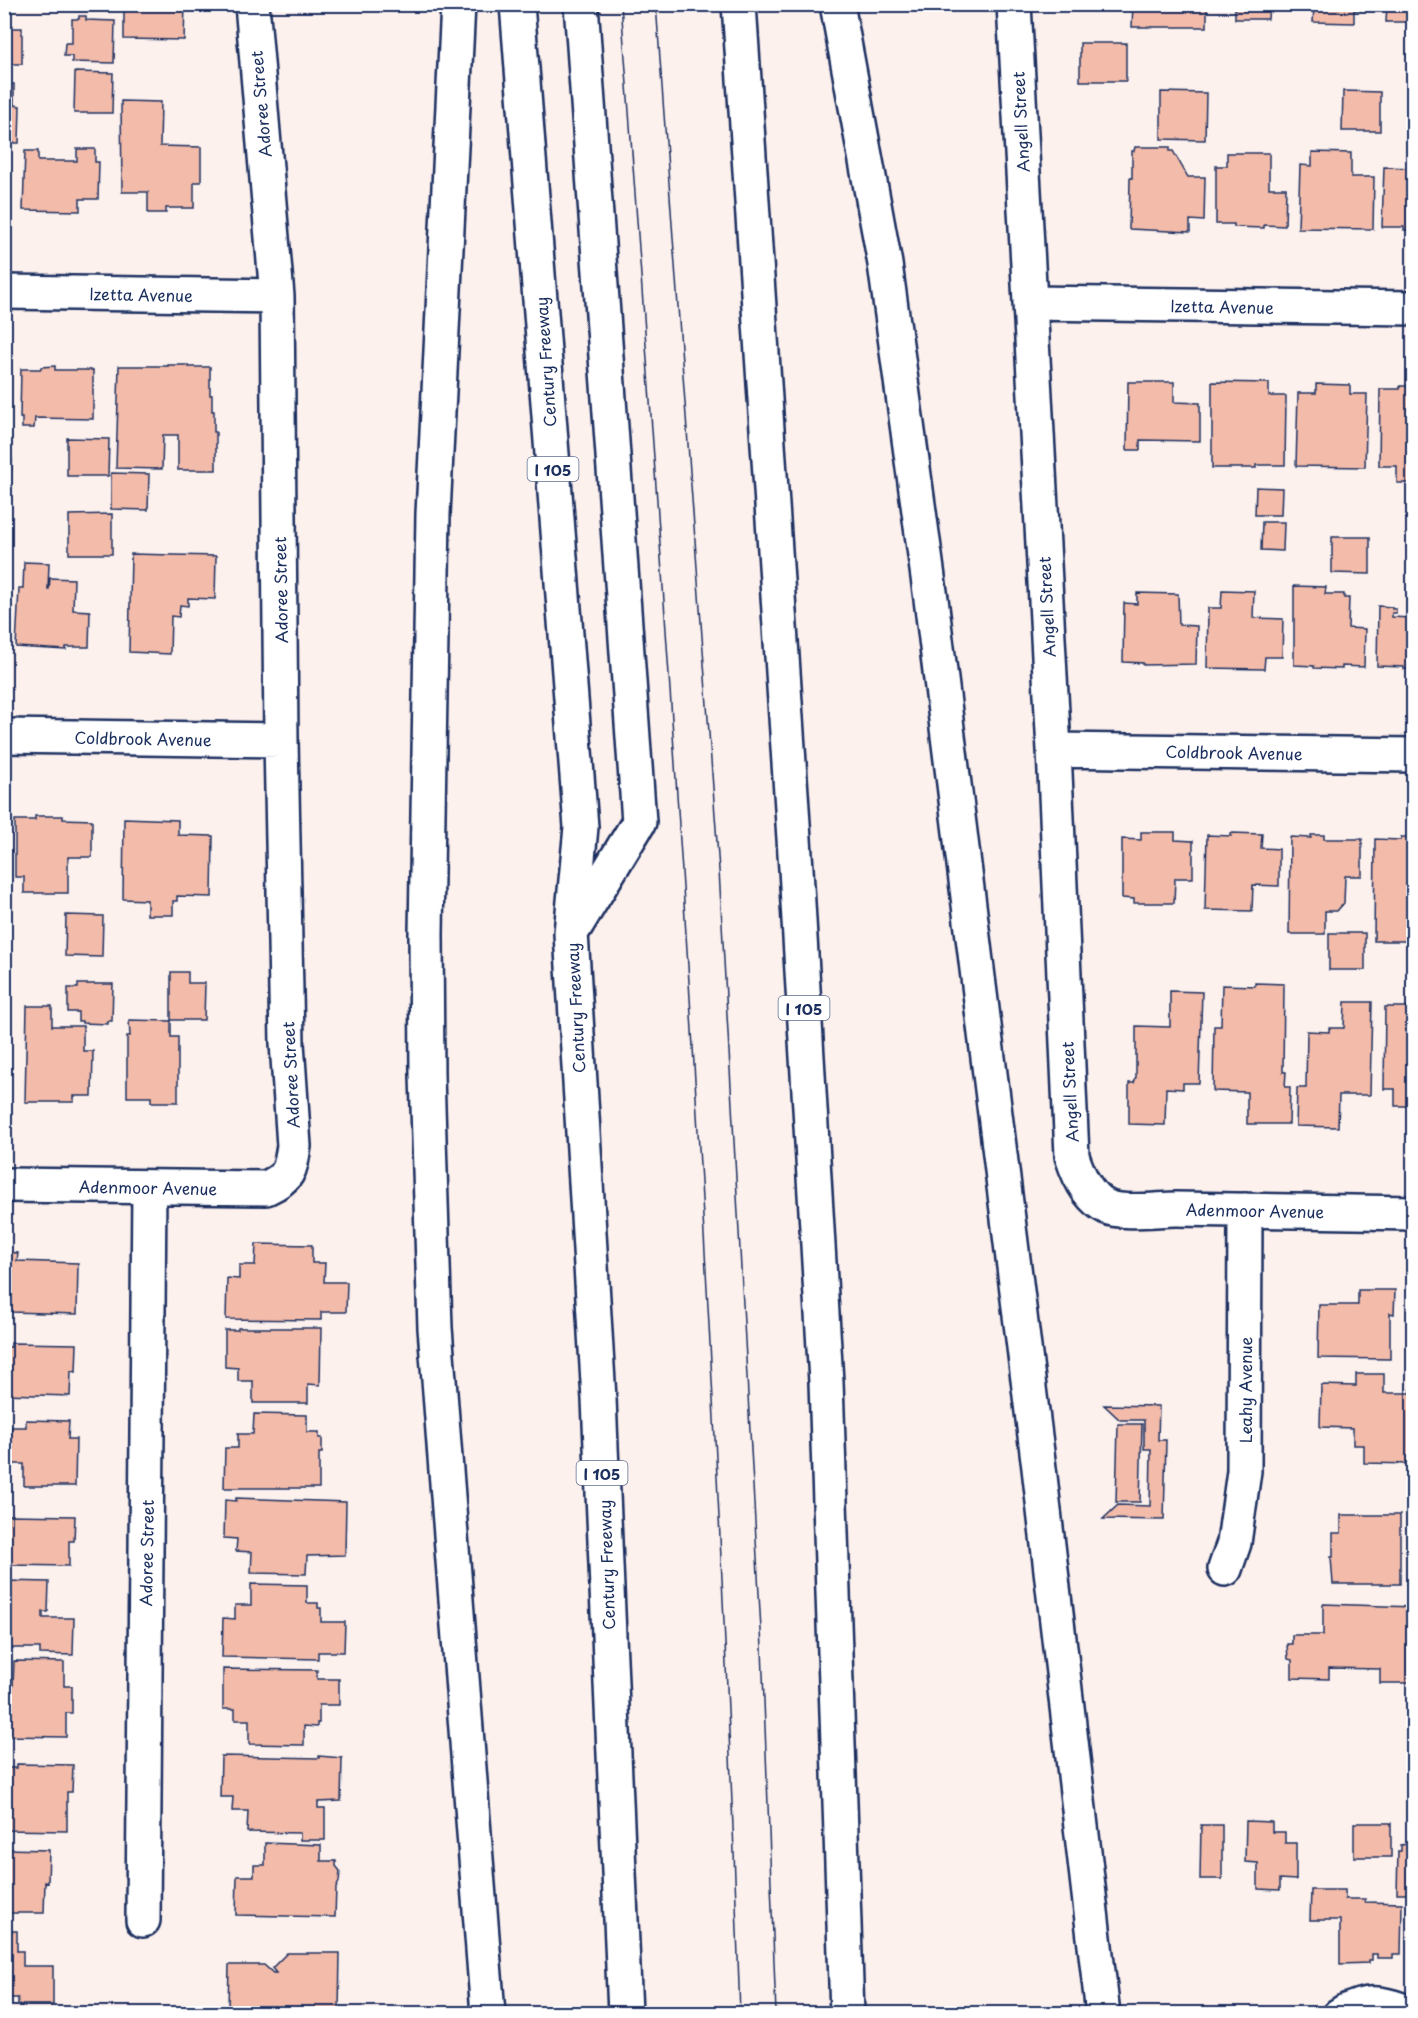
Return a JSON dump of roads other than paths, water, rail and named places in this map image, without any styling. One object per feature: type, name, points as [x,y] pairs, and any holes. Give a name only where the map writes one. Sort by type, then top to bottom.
[{"type":"main road","name":"Adoree Street","points":[[252,4],[277,296],[281,740],[287,1043],[294,1146],[287,1175]]},
{"type":"main road","points":[[458,4],[433,514],[426,934],[427,1075],[435,1328],[488,2013]]},
{"type":"main road","name":"Century Freeway","points":[[517,4],[581,827],[571,933],[599,1399],[625,2013]]},
{"type":"main road","points":[[571,933],[639,822],[581,4]]},
{"type":"main road","name":"I 105","points":[[740,4],[826,1370],[847,2013]]},
{"type":"main road","points":[[837,4],[885,264],[931,599],[1039,1468],[1103,2013]]},
{"type":"main road","name":"Angell Street","points":[[1014,4],[1054,750],[1072,1156],[1082,1181],[1098,1202]]},
{"type":"main road","name":"Izetta Avenue","points":[[4,292],[277,296]]},
{"type":"main road","name":"Izetta Avenue","points":[[1030,303],[1413,308]]},
{"type":"main road","name":"Coldbrook Avenue","points":[[4,736],[281,740]]},
{"type":"main road","name":"Coldbrook Avenue","points":[[1054,750],[1413,754]]},
{"type":"main road","name":"Adenmoor Avenue","points":[[4,1185],[266,1188],[287,1175]]},
{"type":"main road","name":"Adoree Street","points":[[142,1920],[149,1187]]},
{"type":"main road","name":"Adenmoor Avenue","points":[[1098,1202],[1115,1210],[1413,1213]]},
{"type":"main road","name":"Leahy Avenue","points":[[1225,1569],[1234,1543],[1244,1472],[1245,1210]]},
{"type":"lane","points":[[1332,2013],[1337,2008],[1365,1997],[1388,1998],[1413,2008]]},
{"type":"tram line","points":[[621,4],[691,1008],[719,1511],[740,2014]]},
{"type":"tram line","points":[[656,4],[719,870],[762,1648],[776,2014]]}]
